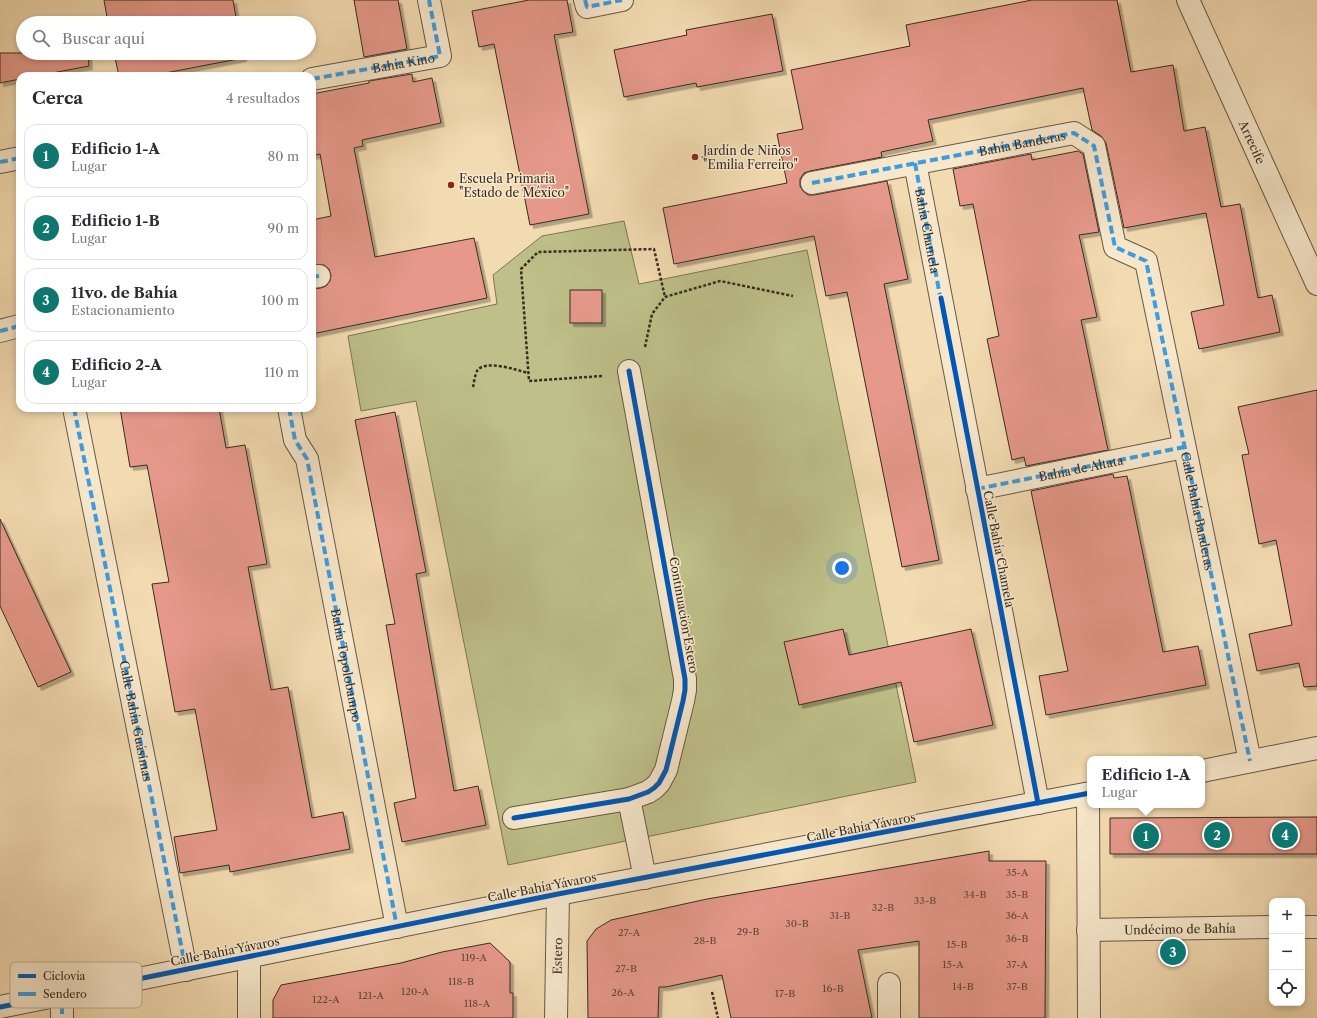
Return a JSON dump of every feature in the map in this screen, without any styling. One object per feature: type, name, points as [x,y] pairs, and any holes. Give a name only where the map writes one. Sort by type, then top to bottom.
[{"type":"street","name":"Bahía Kino","points":[[316,78],[440,56],[429,0]]},
{"type":"street","points":[[585,0],[586,7],[622,0]]},
{"type":"street","name":"Arrecife","points":[[1188,0],[1317,284]]},
{"type":"street","name":"Bahía Banderas","points":[[812,183],[1074,133],[1094,146],[1115,247],[1146,261]]},
{"type":"street","points":[[0,162],[16,159]]},
{"type":"street","name":"Bahía Chamela","points":[[915,163],[941,298]]},
{"type":"street","name":"Calle Bahía Banderas","points":[[1146,261],[1250,761]]},
{"type":"street","name":"Calle Bahía Chamela","points":[[941,298],[1038,803]]},
{"type":"street","points":[[0,331],[16,327]]},
{"type":"street","name":"Continuación Estero","points":[[514,818],[629,799],[648,792],[659,783],[662,777],[683,701],[685,679],[629,372]]},
{"type":"street","name":"Calle Bahía Guásimas","points":[[75,412],[186,970]]},
{"type":"street","name":"Bahía Topolobampo","points":[[290,412],[295,440],[307,459],[397,927]]},
{"type":"street","name":"Bahía de Altata","points":[[977,489],[1184,447]]},
{"type":"street","points":[[1205,770],[1317,748]]},
{"type":"street","name":"Calle Bahía Yávaros","points":[[142,979],[558,894],[1087,794]]},
{"type":"street","points":[[629,799],[645,878]]},
{"type":"street","points":[[1089,808],[1089,1018]]},
{"type":"street","name":"Estero","points":[[556,1018],[558,894]]},
{"type":"street","points":[[1305,927],[1317,926]]},
{"type":"street","name":"Undécimo de Bahía","points":[[1088,930],[1269,927]]},
{"type":"street","points":[[249,957],[249,1018]]},
{"type":"street","points":[[889,984],[889,1018]]},
{"type":"street","name":"Calle Bahía Yávaros","points":[[0,1007],[10,1005]]},
{"type":"path","points":[[665,297],[654,249],[538,252],[521,269],[529,381],[593,377],[629,372],[643,357],[652,314],[665,297],[720,281],[793,296]]},
{"type":"path","points":[[473,386],[477,370],[483,366],[493,365],[528,373]]},
{"type":"path","points":[[712,992],[718,1018]]},
{"type":"green space","points":[[624,221],[639,284],[807,250],[916,782],[508,865],[416,401],[361,411],[348,336],[497,304],[493,275],[542,236]]},
{"type":"building","points":[[104,0],[233,0],[236,16],[107,16]]},
{"type":"building","points":[[354,0],[398,0],[407,49],[364,57]]},
{"type":"building","points":[[529,0],[567,0],[573,32],[554,35],[589,214],[530,225],[494,44],[479,47],[472,11]]},
{"type":"building","points":[[1032,0],[1117,0],[1131,72],[1173,65],[1184,131],[1205,127],[1221,207],[1240,204],[1258,298],[1272,295],[1280,332],[1199,349],[1191,312],[1224,305],[1206,213],[1124,228],[1106,143],[1101,136],[1092,130],[1083,88],[928,120],[933,141],[881,152],[882,157],[804,173],[800,179],[800,186],[808,195],[887,181],[908,279],[884,284],[939,560],[902,567],[847,292],[826,296],[814,236],[674,264],[663,208],[787,183],[777,134],[803,129],[791,70],[910,46],[906,25]]},
{"type":"building","points":[[772,14],[783,71],[697,87],[696,83],[624,97],[614,50],[687,35],[686,30]]},
{"type":"building","points":[[0,53],[16,53],[16,60],[89,60],[89,66],[57,72],[16,72],[16,80],[0,83]]},
{"type":"building","points":[[116,60],[233,60],[171,72],[118,72]]},
{"type":"building","points":[[412,74],[413,82],[432,78],[441,123],[362,140],[363,146],[354,148],[375,257],[474,238],[487,298],[316,333],[316,289],[326,286],[330,281],[331,275],[329,269],[324,265],[316,264],[316,219],[331,216],[320,154],[316,155],[316,93],[369,83],[369,81]]},
{"type":"building","points":[[1078,151],[1083,154],[1099,232],[1079,235],[1097,317],[1081,320],[1108,450],[1026,466],[1024,457],[1012,460],[987,339],[999,336],[973,204],[960,206],[953,169],[1031,154],[1032,160]]},
{"type":"building","points":[[570,290],[602,290],[602,323],[570,323]]},
{"type":"building","points":[[1317,390],[1317,686],[1304,687],[1299,663],[1257,671],[1249,634],[1292,625],[1276,540],[1259,544],[1242,455],[1249,454],[1238,407]]},
{"type":"building","points":[[121,412],[220,412],[226,448],[245,445],[267,564],[248,567],[271,690],[288,687],[312,818],[343,812],[350,849],[230,872],[229,865],[180,873],[174,837],[217,830],[195,709],[175,712],[152,584],[169,582],[147,465],[130,467]]},
{"type":"building","points":[[395,412],[426,572],[416,574],[454,791],[478,786],[486,825],[402,842],[394,803],[416,798],[386,625],[395,624],[355,420]]},
{"type":"building","points":[[1113,474],[1114,478],[1127,476],[1163,652],[1198,646],[1206,685],[1046,715],[1039,676],[1068,671],[1031,491]]},
{"type":"building","points":[[0,519],[71,672],[38,687],[0,606]]},
{"type":"building","points":[[843,629],[849,655],[971,629],[993,725],[914,742],[901,682],[799,705],[784,642]]},
{"type":"building","points":[[1317,817],[1317,854],[1110,854],[1110,818]]},
{"type":"building","points":[[989,851],[989,861],[1046,861],[1045,1018],[919,1018],[919,941],[858,950],[872,1018],[731,1018],[722,975],[666,987],[659,987],[658,1018],[588,1018],[587,941],[596,929],[611,920],[707,899]]},
{"type":"building","points":[[490,943],[510,962],[510,993],[513,993],[513,1018],[273,1018],[273,1000],[281,985],[401,963],[442,952]]},
{"type":"marked path","points":[[316,78],[440,56],[429,0]]},
{"type":"marked path","points":[[585,0],[587,7],[622,0]]},
{"type":"marked path","points":[[812,183],[1074,133],[1094,146],[1115,247],[1146,261],[1250,761]]},
{"type":"marked path","points":[[0,162],[16,159]]},
{"type":"marked path","points":[[915,163],[941,301]]},
{"type":"marked path","points":[[0,331],[16,327]]},
{"type":"marked path","points":[[75,412],[186,970]]},
{"type":"marked path","points":[[290,412],[295,440],[307,459],[397,927]]},
{"type":"marked path","points":[[977,489],[1184,447]]},
{"type":"marked path","points":[[62,1008],[62,1018]]},
{"type":"cycle path","points":[[941,298],[1038,803]]},
{"type":"cycle path","points":[[514,818],[629,799],[648,792],[654,788],[659,783],[666,770],[683,701],[685,679],[629,371]]},
{"type":"cycle path","points":[[142,978],[558,894],[1087,794]]},
{"type":"cycle path","points":[[0,1007],[10,1005]]},
{"type":"place","name":"Jardín de Niños \"Emilia Ferreiro\"","points":[[695,157]]},
{"type":"place","name":"Escuela Primaria \"Estado de México\"","points":[[451,185]]},
{"type":"place","name":"Edificio 1-B","points":[[1217,835]]},
{"type":"place","name":"Edificio 2-A","points":[[1285,835]]},
{"type":"place","name":"Edificio 1-A","points":[[1146,836]]},
{"type":"place","name":"11vo. de Bahía","points":[[1173,952]]}]
